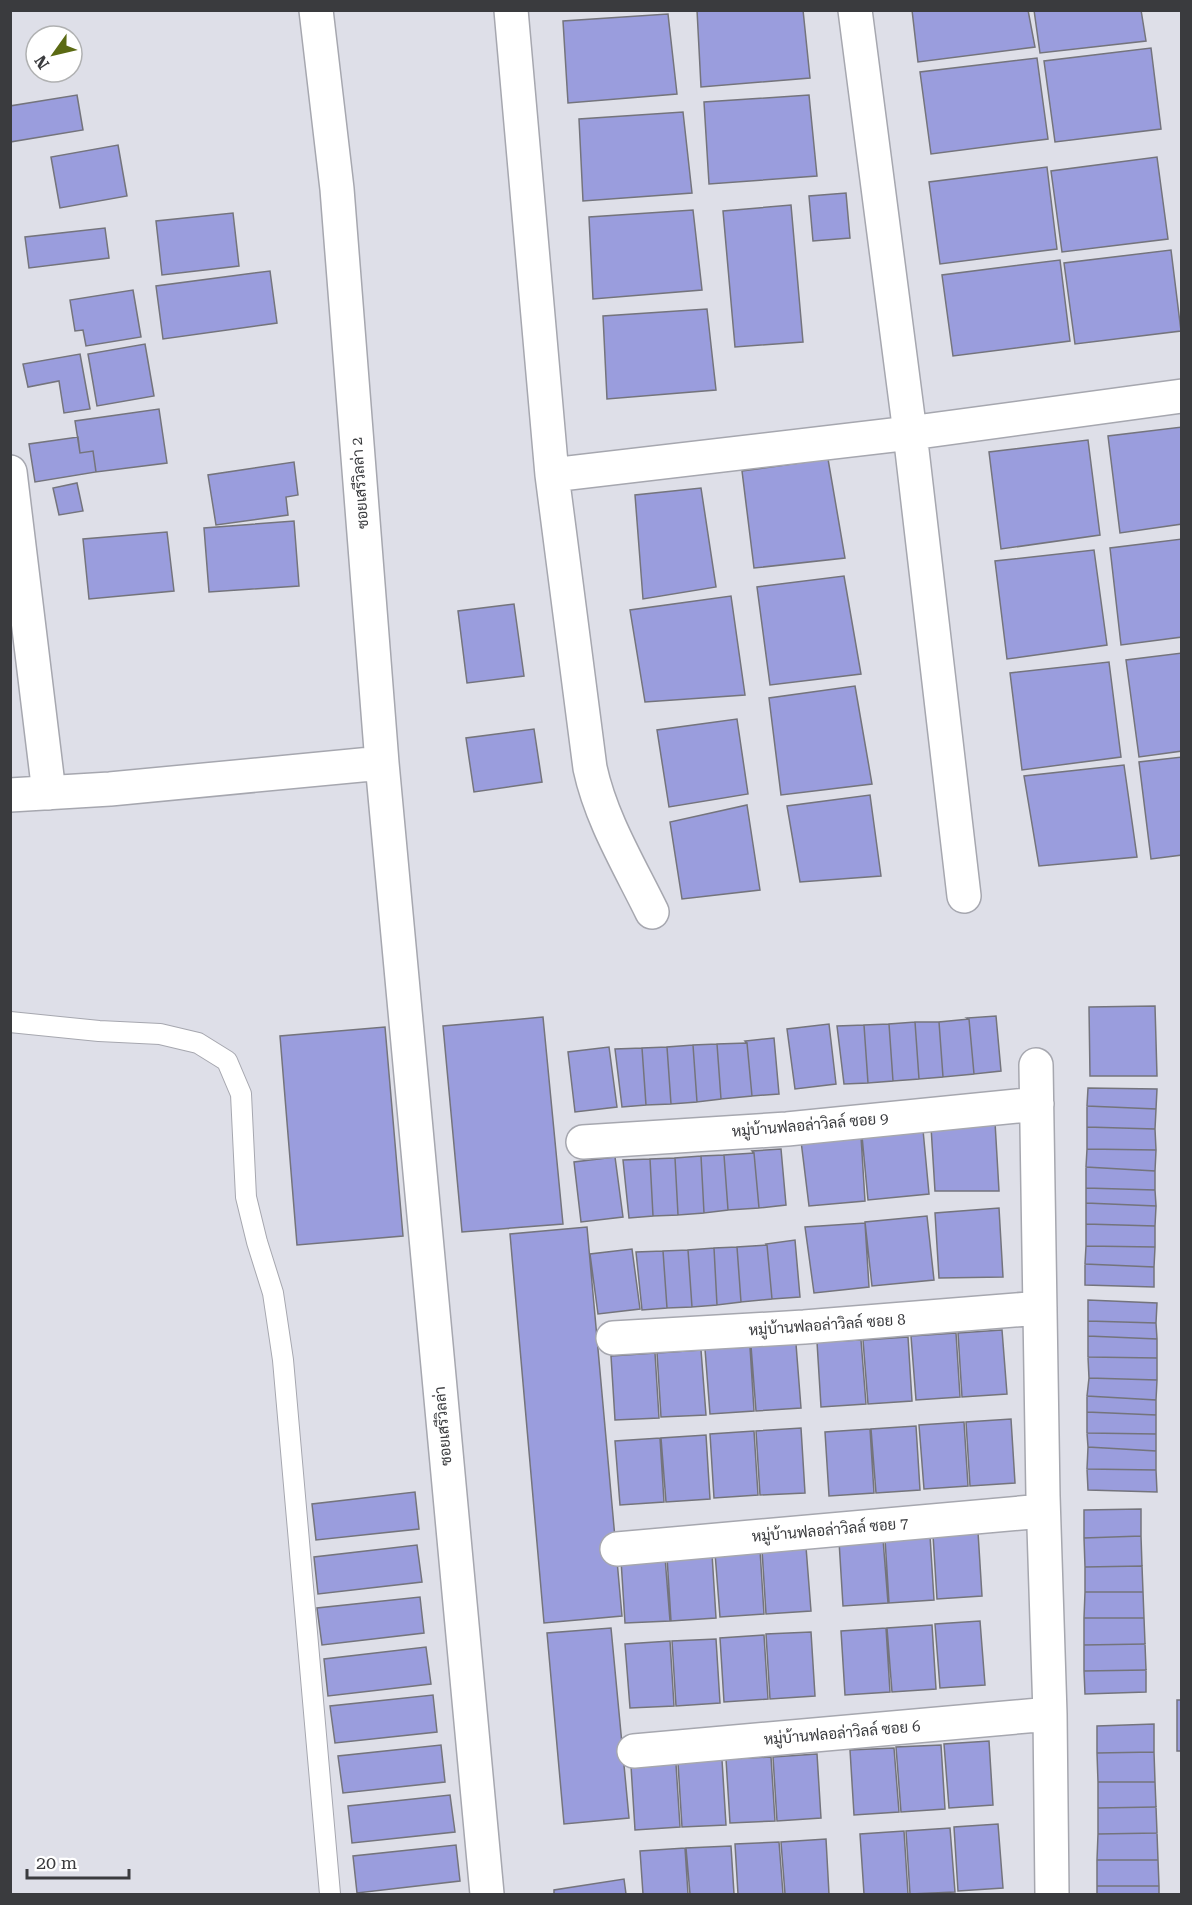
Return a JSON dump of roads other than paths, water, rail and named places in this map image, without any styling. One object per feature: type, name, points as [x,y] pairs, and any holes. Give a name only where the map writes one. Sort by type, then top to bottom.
[{"type":"street","name":"ซอยเสรีวิลล่า 2","points":[[316,10],[337,189],[382,763],[400,957]]},
{"type":"street","points":[[511,10],[552,475],[590,768],[596,794],[609,825],[652,912]]},
{"type":"street","points":[[855,10],[910,433],[964,896]]},
{"type":"street","points":[[552,475],[910,433],[1182,396]]},
{"type":"street","points":[[10,472],[49,793]]},
{"type":"street","points":[[10,795],[110,789],[382,763]]},
{"type":"street","name":"ซอยเสรีวิลล่า","points":[[400,957],[487,1894]]},
{"type":"street","points":[[1036,1065],[1052,1894]]},
{"type":"street","name":"หมู่บ้านฟลอล่าวิลล์ ซอย 9","points":[[583,1142],[787,1129],[1037,1104]]},
{"type":"street","name":"หมู่บ้านฟลอล่าวิลล์ ซอย 8","points":[[613,1338],[804,1327],[1040,1308]]},
{"type":"street","name":"หมู่บ้านฟลอล่าวิลล์ ซอย 7","points":[[617,1549],[1043,1511]]},
{"type":"street","name":"หมู่บ้านฟลอล่าวิลล์ ซอย 6","points":[[634,1751],[1050,1714]]},
{"type":"lane","points":[[10,1022],[99,1031],[160,1034],[198,1043],[227,1060],[241,1094],[246,1197],[273,1293],[283,1360],[330,1894]]}]
